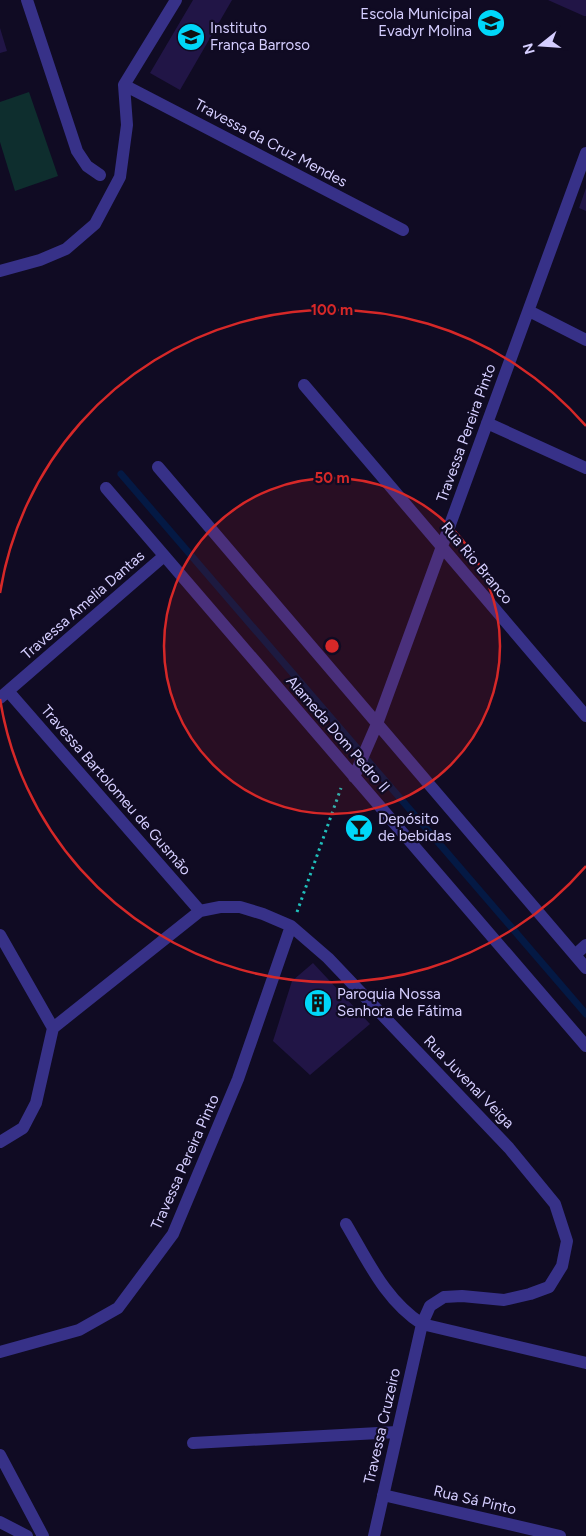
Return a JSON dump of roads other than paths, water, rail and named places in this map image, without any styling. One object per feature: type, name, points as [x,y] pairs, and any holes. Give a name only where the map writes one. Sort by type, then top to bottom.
[{"type":"street","points":[[27,0],[77,151],[87,166],[100,175]]},
{"type":"street","points":[[0,271],[40,260],[66,249],[95,224],[120,177],[127,125],[124,85],[176,0]]},
{"type":"street","name":"Travessa da Cruz Mendes","points":[[124,85],[402,230]]},
{"type":"street","name":"Travessa Pereira Pinto","points":[[377,724],[586,154]]},
{"type":"street","points":[[529,310],[586,340]]},
{"type":"street","name":"Rua Rio Branco","points":[[304,385],[586,716]]},
{"type":"street","points":[[487,423],[586,468]]},
{"type":"street","points":[[158,467],[586,968]]},
{"type":"street","name":"Alameda Dom Pedro II","points":[[106,488],[353,771],[586,1046]]},
{"type":"street","name":"Travessa Amelia Dantas","points":[[4,694],[164,556]]},
{"type":"street","name":"Travessa Bartolomeu de Gusmão","points":[[4,694],[200,912]]},
{"type":"street","points":[[353,771],[377,724]]},
{"type":"street","name":"Rua Juvenal Veiga","points":[[53,1028],[200,912],[220,907],[240,907],[291,926],[328,958],[509,1148],[555,1204],[558,1213],[567,1241],[562,1266],[549,1287],[504,1300],[462,1296],[444,1297],[430,1306],[422,1324]]},
{"type":"street","name":"Travessa Pereira Pinto","points":[[0,1352],[79,1330],[118,1308],[174,1234],[238,1079],[291,926]]},
{"type":"street","points":[[0,936],[53,1028],[36,1103],[24,1128],[0,1142]]},
{"type":"street","points":[[575,955],[586,945]]},
{"type":"street","points":[[346,1224],[386,1292],[408,1315],[422,1324],[586,1363]]},
{"type":"street","name":"Travessa Cruzeiro","points":[[374,1536],[422,1324]]},
{"type":"street","points":[[193,1443],[397,1432]]},
{"type":"street","points":[[0,1454],[43,1536]]},
{"type":"street","name":"Rua Sá Pinto","points":[[383,1495],[560,1536]]},
{"type":"street","points":[[0,1522],[27,1536]]},
{"type":"waterway","points":[[121,474],[586,1014]]},
{"type":"place","name":"Escola Municipal Evadyr Molina","points":[[491,23]]},
{"type":"place","name":"Instituto França Barroso","points":[[191,37]]},
{"type":"place","name":"Depósito de bebidas","points":[[359,828]]},
{"type":"place","name":"Paroquia Nossa Senhora de Fátima","points":[[318,1003]]}]
